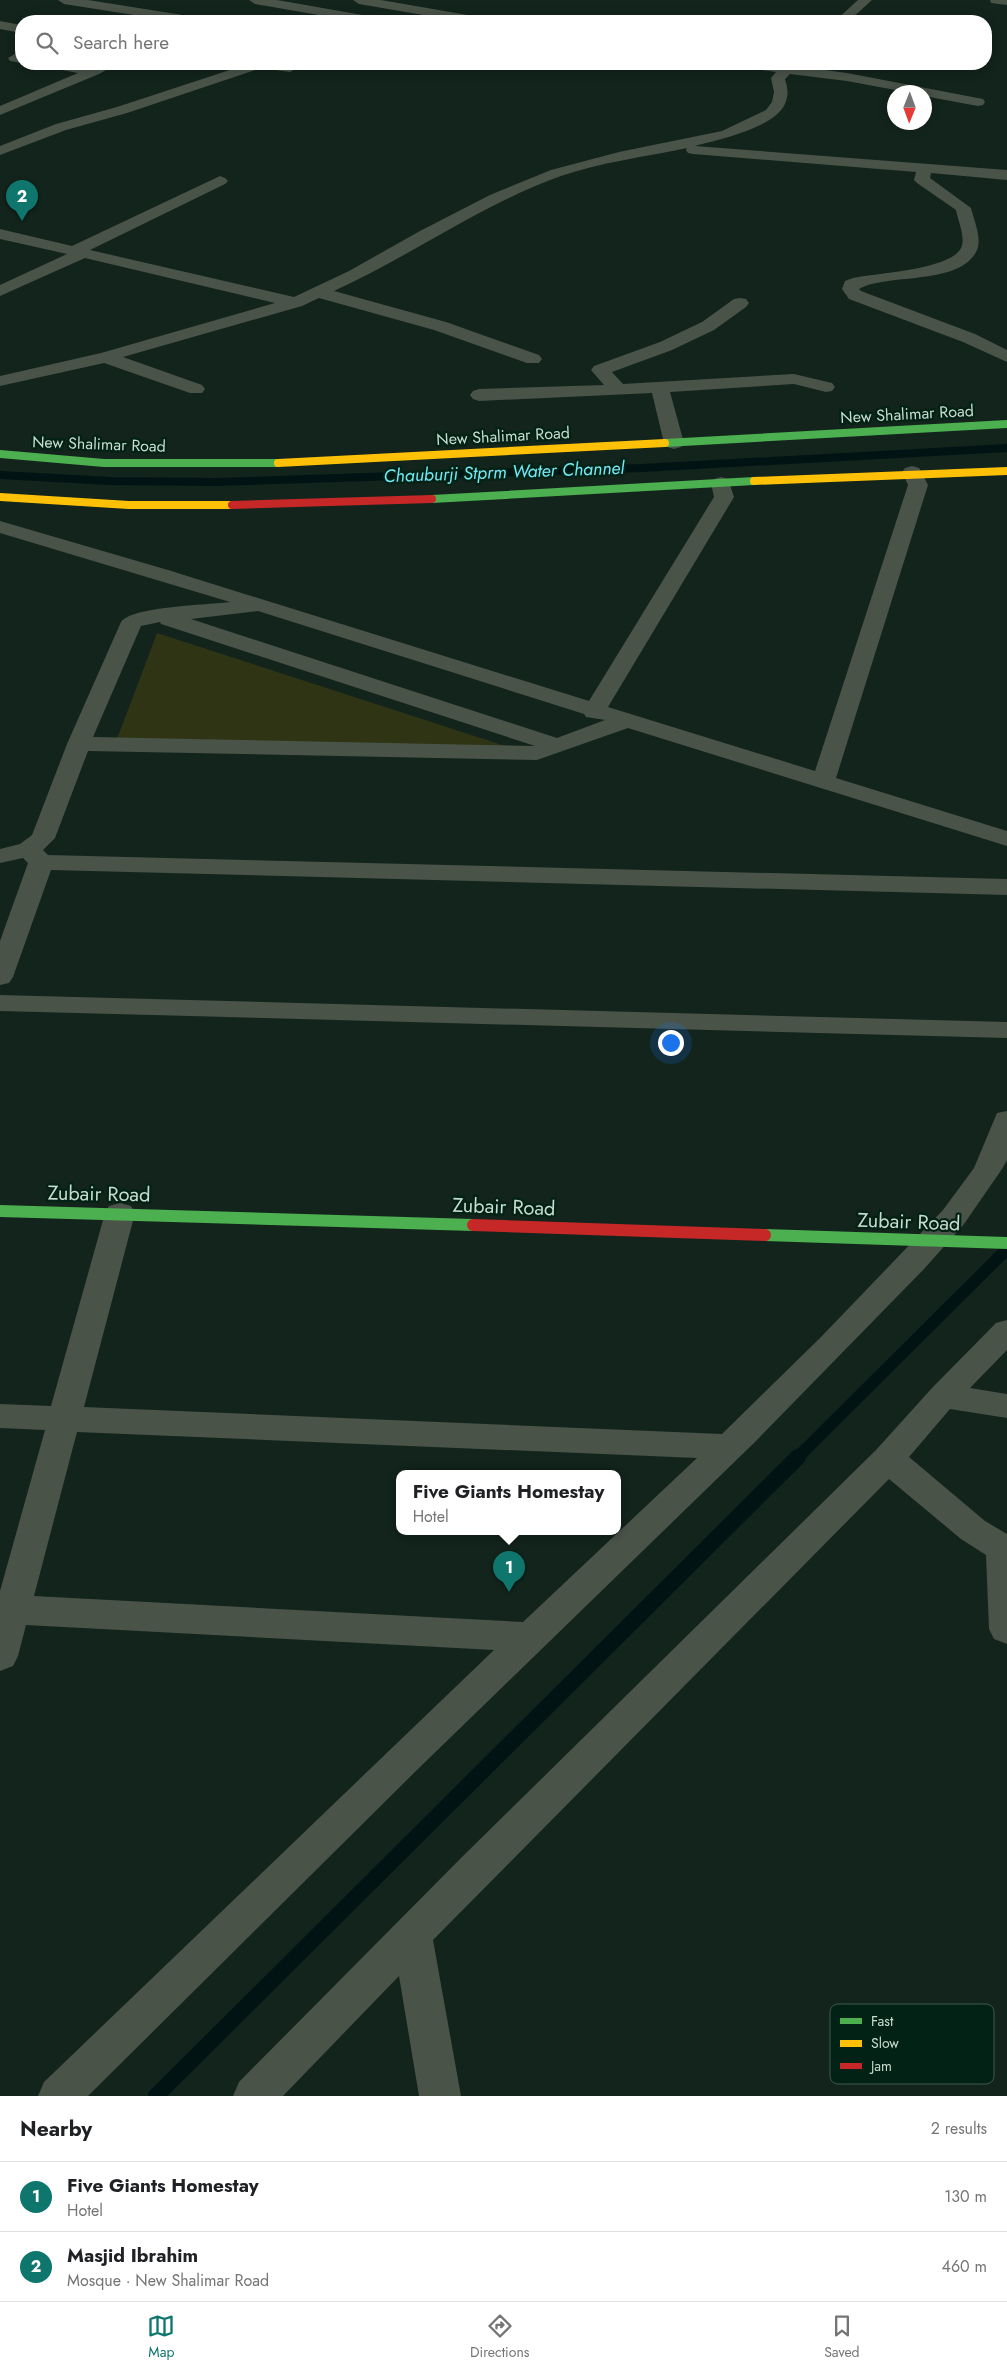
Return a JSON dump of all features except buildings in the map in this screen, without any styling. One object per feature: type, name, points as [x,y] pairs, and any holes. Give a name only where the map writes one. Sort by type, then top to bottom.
[{"type":"street","points":[[64,0],[157,15]]},
{"type":"street","points":[[126,10],[151,0]]},
{"type":"street","points":[[255,0],[340,15]]},
{"type":"street","points":[[359,0],[445,15]]},
{"type":"street","points":[[848,15],[866,0]]},
{"type":"street","points":[[996,0],[1007,1]]},
{"type":"street","points":[[0,26],[15,28]]},
{"type":"street","points":[[88,70],[94,71]]},
{"type":"street","points":[[0,151],[61,127],[122,110],[242,70]]},
{"type":"street","points":[[0,382],[105,357],[296,302],[355,275],[426,234],[496,198],[547,177],[619,156],[679,146],[727,134],[771,113],[779,103],[780,98],[781,92],[778,78],[785,70]]},
{"type":"street","points":[[810,70],[978,102]]},
{"type":"street","points":[[0,111],[94,71]]},
{"type":"street","points":[[679,146],[697,151],[1007,175]]},
{"type":"street","points":[[924,169],[922,180],[962,208],[970,237],[969,249],[957,262],[935,269],[859,282],[851,285],[850,289],[855,295],[969,338],[1007,357]]},
{"type":"street","points":[[0,291],[220,181]]},
{"type":"street","points":[[0,234],[296,302]]},
{"type":"street","points":[[318,292],[440,326],[533,359]]},
{"type":"street","points":[[618,390],[600,370],[666,346],[708,326],[740,303]]},
{"type":"street","points":[[105,357],[196,389]]},
{"type":"street","points":[[479,395],[618,390],[659,386],[794,380],[826,387]]},
{"type":"street","points":[[659,386],[674,443]]},
{"type":"street","name":"New Shalimar Road","points":[[0,454],[33,459],[215,464],[368,459],[1007,424]]},
{"type":"street","points":[[0,498],[106,504],[206,506],[519,494],[912,472],[1007,471]]},
{"type":"street","points":[[823,782],[918,485],[912,472]]},
{"type":"street","points":[[594,712],[724,497],[721,483]]},
{"type":"street","points":[[0,527],[1007,839]]},
{"type":"street","points":[[0,978],[35,855],[79,744],[132,622],[158,616],[260,606]]},
{"type":"street","points":[[158,616],[558,745]]},
{"type":"street","points":[[79,744],[537,752],[624,721]]},
{"type":"street","points":[[0,856],[35,855],[1007,887]]},
{"type":"street","points":[[0,1002],[1007,1030]]},
{"type":"street","points":[[59,2096],[300,1859],[940,1243],[988,1169],[1007,1120]]},
{"type":"street","name":"Zubair Road","points":[[0,1211],[120,1213],[940,1243],[1007,1243]]},
{"type":"street","points":[[0,1656],[6,1609],[64,1418],[120,1213]]},
{"type":"street","points":[[254,2096],[412,1934],[888,1459],[943,1396],[1007,1331]]},
{"type":"street","points":[[943,1396],[1007,1406]]},
{"type":"street","points":[[0,1416],[728,1447]]},
{"type":"street","points":[[888,1459],[973,1530],[1005,1549],[1007,1629]]},
{"type":"street","points":[[6,1609],[530,1637]]},
{"type":"street","points":[[412,1934],[440,2096]]},
{"type":"green space","points":[[157,633],[515,749],[117,739]]},
{"type":"waterway","name":"Chauburji Stprm Water Channel","points":[[0,475],[110,481],[216,482],[642,468],[1007,448]]},
{"type":"waterway","points":[[797,1458],[1007,1249]]},
{"type":"waterway","points":[[156,2096],[798,1457]]},
{"type":"traffic: fast","points":[[665,443],[1007,424]]},
{"type":"traffic: fast","points":[[0,454],[104,463],[278,463]]},
{"type":"traffic: fast","points":[[432,499],[754,481]]},
{"type":"traffic: fast","points":[[0,1211],[473,1225]]},
{"type":"traffic: fast","points":[[765,1235],[1007,1243]]},
{"type":"traffic: slow","points":[[278,463],[665,443]]},
{"type":"traffic: slow","points":[[754,481],[1007,471]]},
{"type":"traffic: slow","points":[[0,497],[129,505],[232,505]]},
{"type":"traffic: jam","points":[[232,505],[432,499]]},
{"type":"traffic: jam","points":[[473,1225],[765,1235]]},
{"type":"place","name":"Masjid Ibrahim","points":[[22,221]]},
{"type":"place","name":"Five Giants Homestay","points":[[509,1592]]}]
